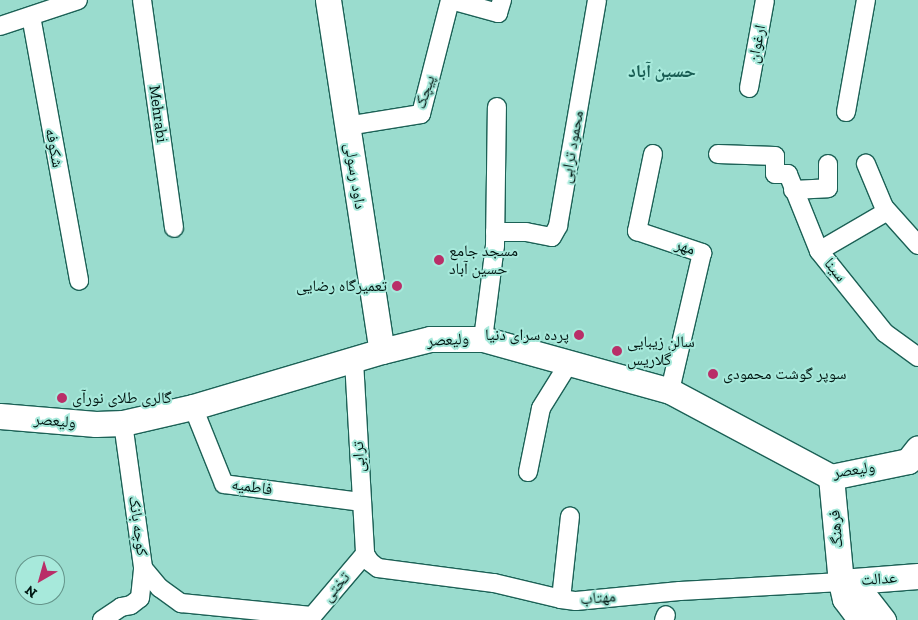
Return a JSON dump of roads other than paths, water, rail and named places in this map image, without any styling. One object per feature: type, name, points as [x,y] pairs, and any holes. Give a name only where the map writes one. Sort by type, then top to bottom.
[{"type":"street","points":[[0,26],[78,0]]},
{"type":"street","name":"Mehrabi","points":[[142,0],[174,228]]},
{"type":"street","name":"داود رسولی","points":[[328,0],[382,351]]},
{"type":"street","points":[[450,0],[498,12],[502,0]]},
{"type":"street","name":"پیچک","points":[[347,126],[421,114],[450,0]]},
{"type":"street","name":"محمود ترابی","points":[[495,232],[526,232],[552,237],[558,226],[597,0]]},
{"type":"street","name":"ارغوان","points":[[749,88],[765,0]]},
{"type":"street","points":[[846,112],[866,0]]},
{"type":"street","name":"شکوفه","points":[[31,16],[79,281]]},
{"type":"street","points":[[483,339],[495,232],[497,107]]},
{"type":"street","name":"مهر","points":[[653,154],[636,231],[702,253],[670,391]]},
{"type":"street","name":"سینا","points":[[718,154],[775,156],[775,174],[788,174],[792,190],[819,251],[885,333],[918,357]]},
{"type":"street","points":[[792,190],[828,188],[828,164]]},
{"type":"street","points":[[866,164],[884,207],[918,245]]},
{"type":"street","points":[[819,251],[884,213],[884,207]]},
{"type":"street","name":"ولیعصر","points":[[0,416],[96,424],[123,423],[193,408],[382,351],[430,340],[483,339],[670,391],[831,477],[915,457]]},
{"type":"street","name":"ترابی","points":[[354,361],[365,554]]},
{"type":"street","points":[[528,472],[541,408],[569,363]]},
{"type":"street","name":"فاطمیه","points":[[193,408],[224,484],[361,502]]},
{"type":"street","name":"کوچه بانک","points":[[123,423],[143,568],[160,588],[181,603],[310,618]]},
{"type":"street","name":"فرهنگ","points":[[831,477],[841,582],[845,599],[861,620]]},
{"type":"street","points":[[561,600],[570,516]]},
{"type":"street","name":"مهتاب","points":[[365,554],[370,562],[378,568],[388,571],[494,583],[561,600],[841,582]]},
{"type":"street","name":"تختی","points":[[310,618],[365,554]]},
{"type":"street","points":[[102,620],[121,607],[131,605],[140,598],[143,568]]},
{"type":"street","name":"عدالت","points":[[841,582],[918,576]]},
{"type":"street","points":[[841,582],[861,592],[883,620]]},
{"type":"place","name":"مسجد جامع حسین آباد","points":[[439,260]]},
{"type":"place","name":"تعمیرگاه رضایی","points":[[397,286]]},
{"type":"place","name":"پرده سرای دنیا","points":[[579,335]]},
{"type":"place","name":"سالن زیبایی گلاریس","points":[[617,351]]},
{"type":"place","name":"سوپر گوشت محمودی","points":[[713,374]]},
{"type":"place","name":"گالری طلای نورآی","points":[[62,398]]},
{"type":"district","name":"حسین آباد","points":[[662,71]]}]
